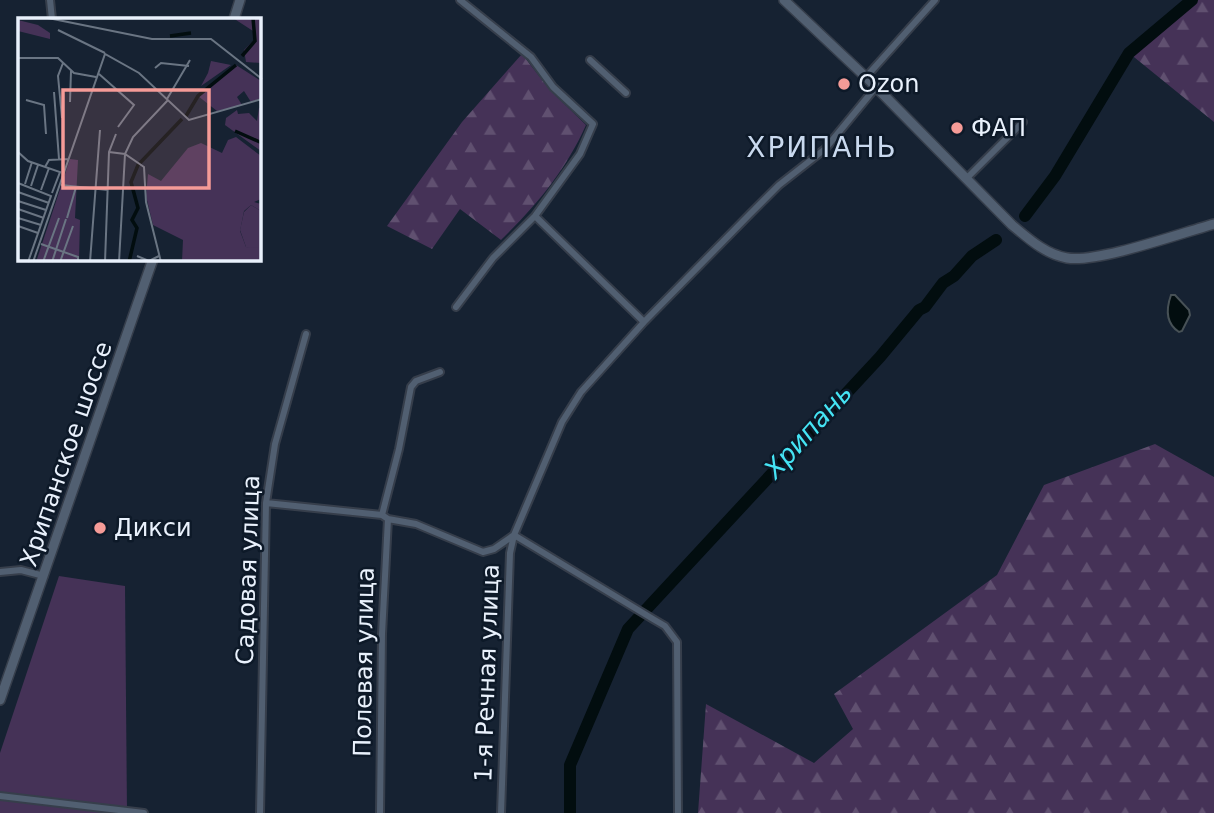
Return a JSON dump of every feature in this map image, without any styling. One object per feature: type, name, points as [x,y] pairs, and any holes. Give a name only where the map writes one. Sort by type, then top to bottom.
[{"type":"main road","points":[[234,18],[240,0]]},
{"type":"main road","points":[[784,0],[876,87],[1012,225],[1034,244],[1053,254],[1069,258],[1104,255],[1214,224]]},
{"type":"main road","name":"Хрипанское шоссе","points":[[0,700],[152,261]]},
{"type":"street","points":[[50,0],[52,18]]},
{"type":"street","points":[[456,307],[494,258],[535,216],[580,154],[593,124],[553,87],[531,57],[460,0]]},
{"type":"street","points":[[866,78],[935,0]]},
{"type":"street","points":[[590,61],[626,93]]},
{"type":"street","name":"1-я Речная улица","points":[[500,813],[510,553],[514,535],[541,467],[568,412],[595,375],[644,322],[779,185],[825,149],[876,87]]},
{"type":"street","points":[[967,178],[1023,122]]},
{"type":"street","points":[[535,216],[644,322]]},
{"type":"street","name":"Садовая улица","points":[[260,813],[266,503],[275,444],[306,334]]},
{"type":"street","name":"Полевая улица","points":[[380,813],[385,517],[411,387],[416,380],[440,372]]},
{"type":"street","points":[[266,503],[385,517],[416,524],[484,552],[494,550],[514,535],[665,626],[677,642],[678,813]]},
{"type":"street","points":[[0,572],[21,570],[44,576]]},
{"type":"street","points":[[0,796],[144,813]]},
{"type":"green space","points":[[1192,0],[1214,0],[1214,122],[1129,53]]},
{"type":"green space","points":[[522,54],[550,90],[586,125],[549,187],[501,240],[460,209],[432,249],[387,226],[462,122]]},
{"type":"green space","points":[[1155,444],[1214,477],[1214,813],[698,813],[706,704],[814,763],[853,729],[834,694],[997,575],[1044,485]]},
{"type":"green space","points":[[59,576],[125,586],[127,813],[0,813],[0,753]]},
{"type":"shaded area","points":[[1171,295],[1175,295],[1189,310],[1190,315],[1179,332],[1169,320],[1168,305]]},
{"type":"waterway","name":"Хрипань","points":[[1025,216],[1055,176],[1129,53],[1192,0]]},
{"type":"waterway","name":"Хрипань","points":[[570,813],[570,765],[628,629],[880,357],[943,283],[954,276],[972,256],[996,240]]},
{"type":"place","name":"Ozon","points":[[844,84]]},
{"type":"place","name":"ФАП","points":[[957,128]]},
{"type":"place","name":"Дикси","points":[[100,528]]},
{"type":"district","name":"ХРИПАНЬ","points":[[822,147]]}]
